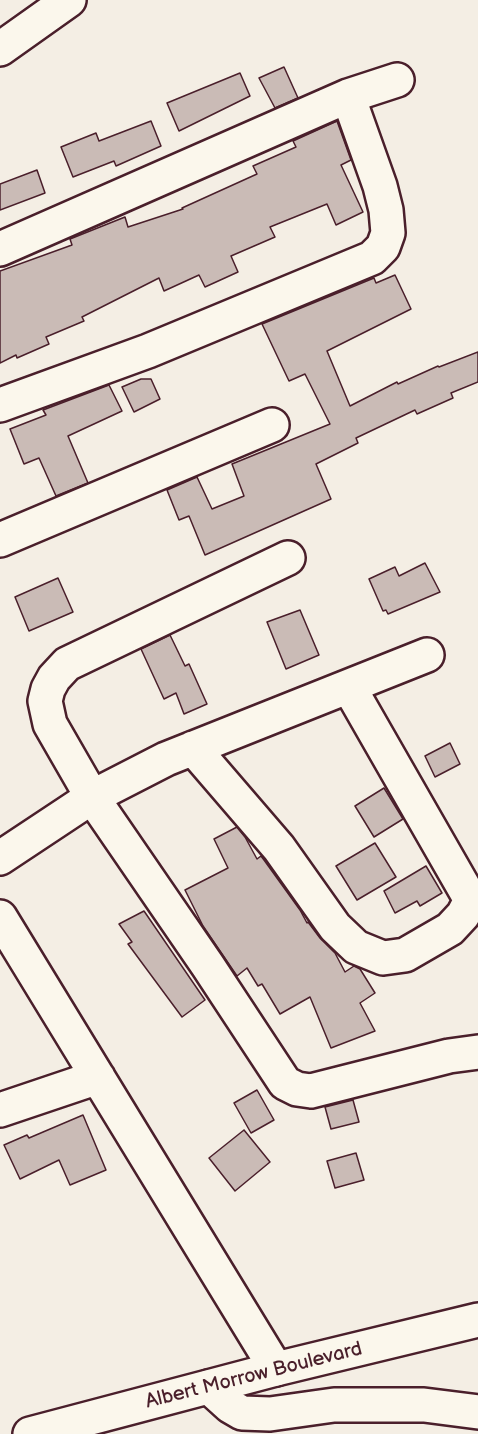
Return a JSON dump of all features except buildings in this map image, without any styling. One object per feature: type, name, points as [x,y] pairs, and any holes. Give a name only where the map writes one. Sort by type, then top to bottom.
[{"type":"street","points":[[0,49],[69,0]]},
{"type":"street","points":[[0,249],[348,96],[397,80]]},
{"type":"street","points":[[0,405],[148,351],[372,258],[384,247],[388,233],[386,210],[380,186],[348,96]]},
{"type":"street","points":[[0,540],[273,425]]},
{"type":"street","points":[[288,558],[67,664],[54,678],[48,689],[45,701],[50,724],[92,797],[285,1083],[297,1089],[311,1091],[449,1056],[478,1052]]},
{"type":"street","points":[[0,858],[92,797],[166,759],[426,655]]},
{"type":"street","points":[[193,748],[279,848],[335,927],[356,946],[383,958],[405,955],[450,929],[464,915],[471,900],[349,687]]},
{"type":"street","points":[[0,917],[276,1369]]},
{"type":"street","points":[[0,1110],[98,1077]]},
{"type":"street","name":"Albert Morrow Boulevard","points":[[30,1434],[276,1369],[478,1320]]},
{"type":"street","points":[[209,1387],[230,1406],[242,1413],[270,1414],[334,1405],[424,1405],[478,1412]]}]
